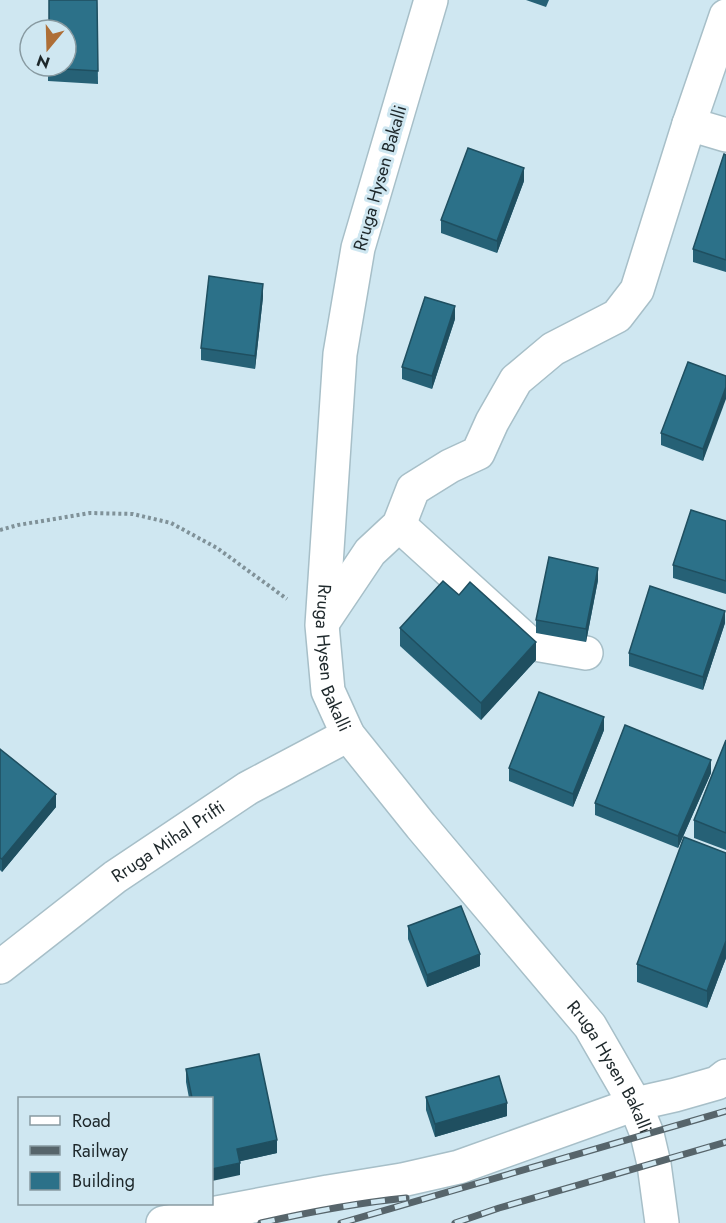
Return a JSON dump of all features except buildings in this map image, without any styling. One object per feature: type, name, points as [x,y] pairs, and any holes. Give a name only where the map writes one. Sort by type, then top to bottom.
[{"type":"street","name":"Rruga Hysen Bakalli","points":[[431,0],[358,249],[340,354],[322,624],[328,691],[348,735],[421,826],[590,1026],[634,1104],[647,1134],[654,1164],[662,1223]]},
{"type":"street","points":[[322,624],[370,552],[399,525],[413,489],[450,466],[478,453],[492,422],[516,380],[553,349],[617,316],[638,290],[689,124],[726,16]]},
{"type":"street","points":[[689,124],[726,135]]},
{"type":"street","points":[[399,525],[529,643],[586,653]]},
{"type":"street","name":"Rruga Mihal Prifti","points":[[0,967],[115,876],[248,788],[348,735]]},
{"type":"street","points":[[163,1223],[402,1180],[459,1167],[634,1104],[717,1083],[726,1076]]},
{"type":"path","points":[[0,530],[90,513],[133,514],[171,523],[217,548],[322,624]]},
{"type":"railway","points":[[341,1223],[726,1111]]},
{"type":"railway","points":[[455,1223],[726,1142]]},
{"type":"railway","points":[[261,1223],[333,1208],[406,1198]]}]
